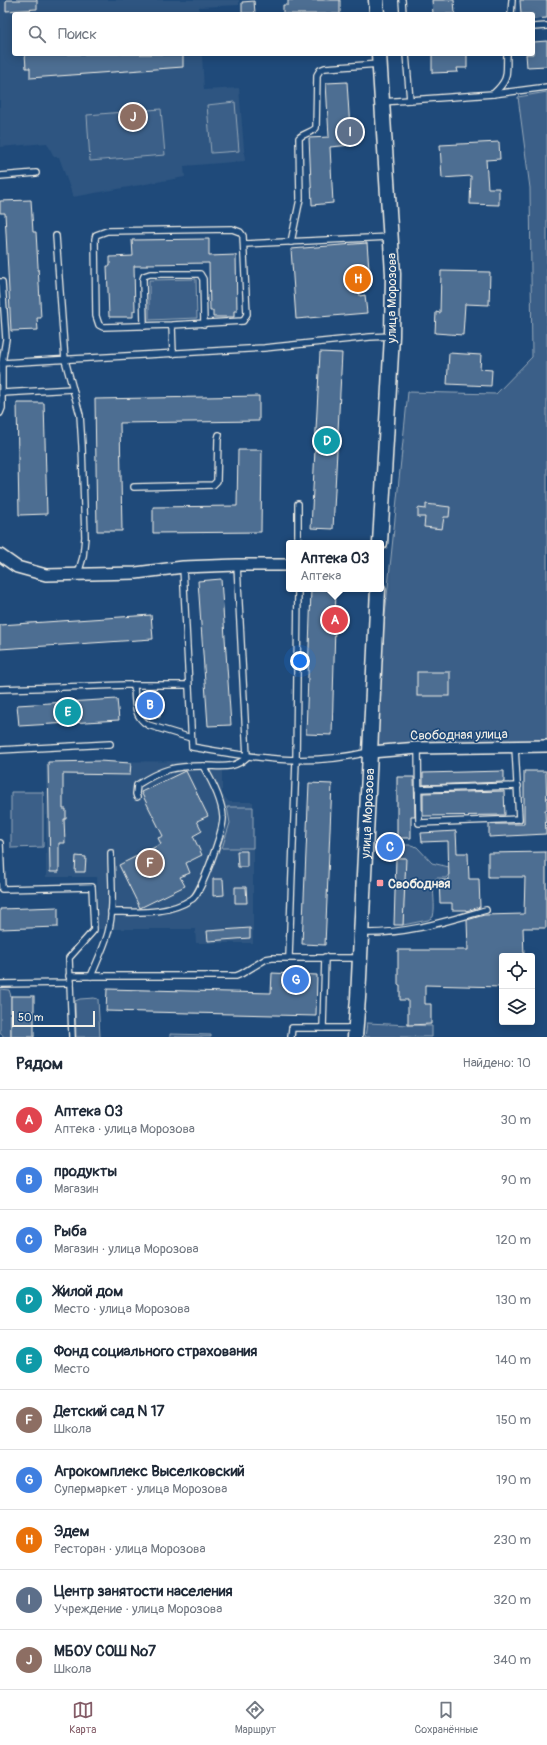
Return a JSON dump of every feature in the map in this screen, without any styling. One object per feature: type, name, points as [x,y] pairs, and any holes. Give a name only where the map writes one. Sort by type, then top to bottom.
[{"type":"street","points":[[376,0],[377,12]]},
{"type":"street","name":"улица Морозова","points":[[379,59],[393,274],[392,336],[380,540]]},
{"type":"street","points":[[0,555],[5,563],[46,575],[136,572],[182,567],[286,565]]},
{"type":"street","name":"улица Морозова","points":[[355,1032],[371,752],[378,592]]},
{"type":"street","name":"Свободная улица","points":[[371,752],[418,748],[547,746]]},
{"type":"lane","points":[[402,0],[403,12]]},
{"type":"lane","points":[[511,12],[512,0]]},
{"type":"lane","points":[[535,27],[547,26]]},
{"type":"lane","points":[[406,56],[410,100]]},
{"type":"lane","points":[[493,94],[503,85],[505,80],[507,74],[507,56]]},
{"type":"lane","points":[[291,242],[300,199],[299,138],[316,128],[316,75],[320,70],[325,68],[379,59]]},
{"type":"lane","points":[[381,102],[493,94],[547,87]]},
{"type":"lane","points":[[0,176],[36,173]]},
{"type":"lane","points":[[232,229],[240,232],[243,236],[245,244],[247,314],[243,321],[144,326],[103,327],[99,325],[97,321],[96,235],[107,232],[232,229]]},
{"type":"lane","points":[[56,236],[65,360],[80,414],[85,538],[83,557],[78,574]]},
{"type":"lane","points":[[245,244],[390,237]]},
{"type":"lane","points":[[144,326],[143,279],[144,276],[150,274],[200,274],[203,280],[204,324]]},
{"type":"lane","points":[[0,282],[2,282],[3,339],[2,408],[0,414]]},
{"type":"lane","points":[[172,325],[173,354]]},
{"type":"lane","points":[[2,364],[264,348],[392,336]]},
{"type":"lane","points":[[2,393],[73,389]]},
{"type":"lane","points":[[134,487],[213,485],[217,481],[219,435]]},
{"type":"lane","points":[[298,504],[298,540]]},
{"type":"lane","points":[[137,797],[137,785],[163,771],[180,766],[230,766],[240,764],[247,757],[237,565]]},
{"type":"lane","points":[[182,567],[192,747],[247,757],[296,761],[349,757],[371,752]]},
{"type":"lane","points":[[289,957],[296,761],[298,592]]},
{"type":"lane","points":[[134,685],[136,711],[142,722],[191,738]]},
{"type":"lane","points":[[0,689],[188,685]]},
{"type":"lane","points":[[0,750],[110,744]]},
{"type":"lane","points":[[418,748],[419,823],[519,819],[515,747]]},
{"type":"lane","points":[[111,912],[154,912],[168,910],[193,899],[198,893],[222,828],[224,818],[222,806],[203,766]]},
{"type":"lane","points":[[418,789],[518,786]]},
{"type":"lane","points":[[0,843],[2,889],[92,887],[94,930],[69,958],[72,1037]]},
{"type":"lane","points":[[91,976],[108,934],[111,912],[111,853]]},
{"type":"lane","points":[[361,933],[387,934],[441,923],[486,910]]},
{"type":"lane","points":[[69,976],[236,976],[266,959],[289,957],[360,958]]},
{"type":"lane","points":[[323,1028],[325,957]]},
{"type":"lane","points":[[0,984],[70,983]]},
{"type":"lane","points":[[291,1037],[292,1028],[323,1028],[355,1032]]},
{"type":"shaded area","points":[[0,0],[239,0],[239,5],[199,7],[199,12],[12,12],[12,56],[202,56],[204,90],[239,88],[245,161],[184,166],[185,177],[73,197],[59,157],[54,157],[47,143],[0,147]]},
{"type":"shaded area","points":[[547,92],[547,747],[371,752],[408,392],[496,394],[532,357],[530,188],[518,97]]},
{"type":"shaded area","points":[[235,102],[239,151],[211,153],[207,105]]},
{"type":"shaded area","points":[[161,109],[165,155],[90,161],[87,115]]},
{"type":"shaded area","points":[[196,279],[197,318],[149,320],[149,280]]},
{"type":"shaded area","points":[[222,761],[222,794],[229,802],[253,802],[253,943],[196,943],[195,929],[98,929],[97,877],[46,877],[46,762]]},
{"type":"shaded area","points":[[11,792],[43,792],[43,847],[11,848]]},
{"type":"shaded area","points":[[227,807],[253,807],[253,848],[222,848],[230,823]]},
{"type":"shaded area","points":[[398,845],[411,845],[417,847],[432,863],[449,867],[449,874],[446,878],[437,878],[434,880],[434,912],[433,917],[428,920],[403,925],[405,858],[396,858]]},
{"type":"shaded area","points":[[0,989],[9,990],[11,996],[11,1037],[4,1037],[0,1032]]},
{"type":"shaded area","points":[[94,998],[98,999],[100,1037],[76,1037],[75,1001]]},
{"type":"shaded area","points":[[367,1023],[432,1026],[432,1037],[365,1037]]},
{"type":"shaded area","points":[[170,1034],[211,1035],[211,1037],[170,1037]]},
{"type":"building","points":[[6,0],[37,0],[37,9],[6,11]]},
{"type":"building","points":[[288,0],[340,0],[340,12],[283,12],[283,5],[288,5]]},
{"type":"building","points":[[432,0],[454,0],[455,12],[433,12]]},
{"type":"building","points":[[520,0],[547,0],[547,18],[535,19],[535,12],[521,12]]},
{"type":"building","points":[[254,1],[255,12],[242,12],[242,2]]},
{"type":"building","points":[[547,41],[547,66],[527,67],[526,56],[535,56],[535,42]]},
{"type":"building","points":[[25,56],[183,56],[183,67],[30,78],[30,68],[26,68]]},
{"type":"building","points":[[432,56],[467,56],[467,68],[457,68],[458,72],[432,73]]},
{"type":"building","points":[[347,82],[351,145],[330,147],[333,203],[312,205],[309,138],[329,137],[326,83]]},
{"type":"building","points":[[499,142],[500,159],[486,160],[488,188],[499,188],[499,205],[470,204],[471,176],[442,178],[440,145]]},
{"type":"building","points":[[31,200],[33,232],[36,232],[41,318],[37,318],[38,330],[11,331],[5,213],[0,213],[0,201]]},
{"type":"building","points":[[209,239],[209,256],[236,255],[237,311],[234,311],[234,317],[213,317],[213,311],[210,311],[209,263],[147,264],[147,266],[134,266],[135,311],[133,311],[133,317],[109,317],[107,266],[110,266],[110,257],[133,256],[132,240]]},
{"type":"building","points":[[367,243],[369,269],[358,269],[360,296],[365,295],[367,313],[296,319],[291,249]]},
{"type":"building","points":[[441,271],[490,272],[489,305],[465,304],[463,335],[435,333],[436,312],[440,313]]},
{"type":"building","points":[[320,352],[342,353],[333,529],[311,528]]},
{"type":"building","points":[[449,353],[481,355],[480,369],[492,370],[491,386],[447,384]]},
{"type":"building","points":[[259,396],[259,421],[120,423],[122,531],[97,531],[95,399]]},
{"type":"building","points":[[17,403],[44,403],[47,514],[19,515]]},
{"type":"building","points":[[238,450],[262,450],[261,532],[153,533],[153,507],[237,506]]},
{"type":"building","points":[[426,504],[450,507],[449,517],[444,517],[442,529],[424,527],[425,517],[418,517],[418,508],[426,509]]},
{"type":"building","points":[[221,579],[231,725],[208,726],[198,581]]},
{"type":"building","points":[[311,592],[336,592],[332,735],[306,734]]},
{"type":"building","points":[[151,615],[153,639],[0,649],[0,625]]},
{"type":"building","points":[[417,672],[450,672],[450,696],[417,696]]},
{"type":"building","points":[[158,692],[160,717],[146,718],[142,713],[141,693]]},
{"type":"building","points":[[117,699],[119,720],[19,726],[17,705]]},
{"type":"building","points":[[99,761],[131,763],[130,775],[63,774],[63,809],[66,809],[66,819],[64,819],[65,843],[59,843],[59,872],[50,872],[48,762]]},
{"type":"building","points":[[185,771],[208,816],[197,821],[202,831],[193,836],[202,855],[186,863],[190,873],[180,877],[185,886],[140,908],[119,865],[161,844],[158,838],[163,836],[141,792]]},
{"type":"building","points":[[504,771],[504,782],[423,785],[423,773]]},
{"type":"building","points":[[524,771],[546,771],[546,834],[489,837],[489,824],[524,824]]},
{"type":"building","points":[[397,777],[414,777],[415,816],[411,816],[411,838],[397,838]]},
{"type":"building","points":[[309,783],[332,784],[325,945],[302,944]]},
{"type":"building","points":[[504,791],[505,815],[423,816],[423,793]]},
{"type":"building","points":[[456,831],[457,853],[468,853],[469,879],[479,879],[480,907],[466,911],[452,910],[452,903],[440,903],[439,880],[449,880],[448,841],[422,842],[421,833]]},
{"type":"building","points":[[237,851],[247,851],[247,867],[238,867]]},
{"type":"building","points":[[546,852],[546,928],[523,928],[524,953],[499,953],[499,987],[425,985],[425,1004],[431,1004],[431,1024],[408,1025],[408,1000],[400,1000],[400,985],[398,985],[398,950],[468,950],[467,920],[484,915],[524,914],[525,877],[488,877],[488,853]]},
{"type":"building","points":[[76,856],[86,857],[85,872],[75,872]]},
{"type":"building","points":[[396,858],[406,858],[403,925],[394,925]]},
{"type":"building","points":[[213,879],[223,879],[224,895],[213,896]]},
{"type":"building","points":[[235,887],[246,887],[247,903],[235,903]]},
{"type":"building","points":[[58,907],[58,927],[0,929],[0,909]]},
{"type":"building","points":[[250,928],[250,938],[208,941],[207,931]]},
{"type":"building","points":[[272,973],[317,975],[316,1016],[106,1011],[107,989],[271,993]]},
{"type":"building","points":[[11,996],[34,996],[34,1037],[11,1037]]},
{"type":"place","name":"МБОУ СОШ №7","points":[[133,117]]},
{"type":"place","name":"Центр занятости населения","points":[[350,132]]},
{"type":"place","name":"Эдем","points":[[358,279]]},
{"type":"place","name":"Жилой дом","points":[[327,441]]},
{"type":"place","name":"Аптека 03","points":[[335,620]]},
{"type":"place","name":"продукты","points":[[150,705]]},
{"type":"place","name":"Фонд социального страхования","points":[[68,712]]},
{"type":"place","name":"Рыба","points":[[390,847]]},
{"type":"place","name":"Детский сад N 17","points":[[150,863]]},
{"type":"place","name":"Свободная","points":[[380,883]]},
{"type":"place","name":"Агрокомплекс Выселковский","points":[[296,980]]}]
